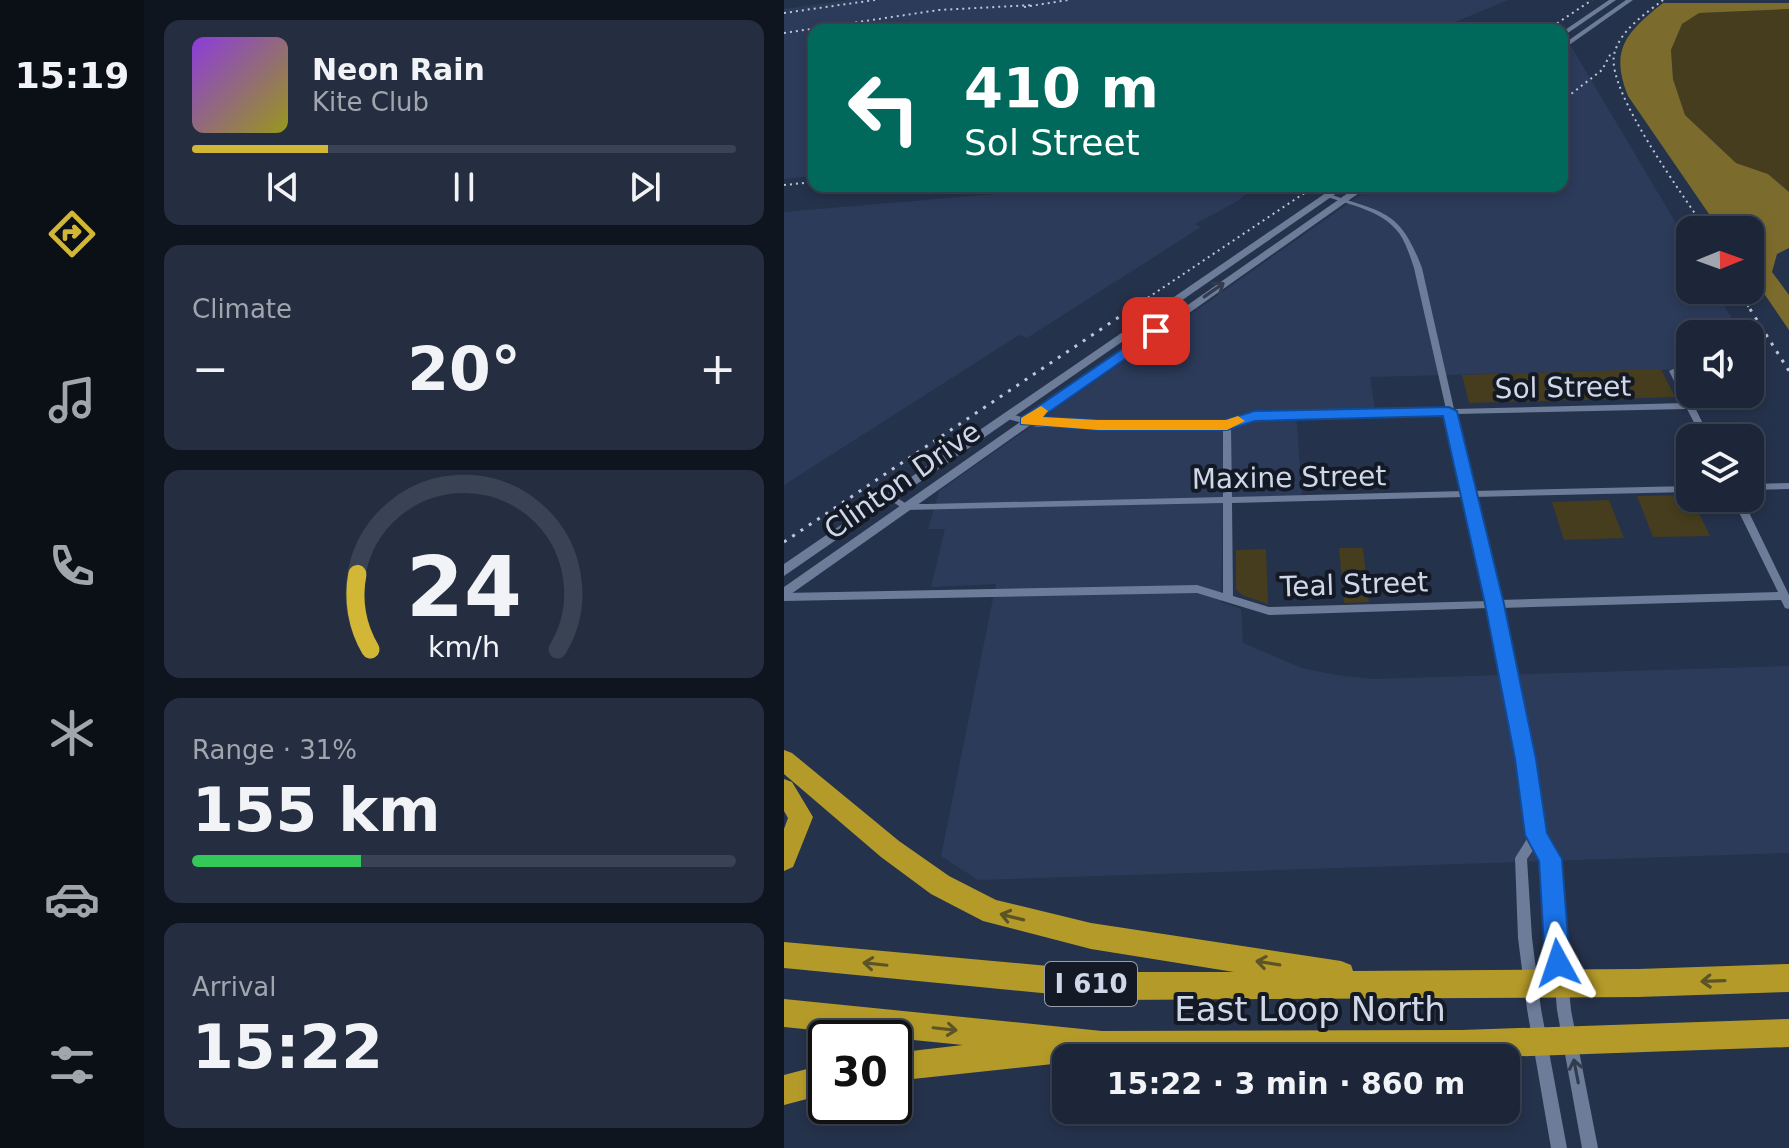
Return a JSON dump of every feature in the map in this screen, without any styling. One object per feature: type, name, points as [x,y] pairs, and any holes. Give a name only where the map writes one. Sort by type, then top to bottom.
[{"type":"highway","points":[[784,760],[915,867],[940,885],[992,912],[1091,936],[1400,985]]},
{"type":"highway","points":[[784,789],[801,817],[784,859]]},
{"type":"highway","name":"East Loop North","points":[[784,955],[1114,986],[1638,983],[1789,978]]},
{"type":"highway","name":"East Loop North","points":[[784,1013],[1092,1044]]},
{"type":"highway","name":"East Loop North","points":[[1462,1044],[1789,1033]]},
{"type":"highway","points":[[912,1065],[1052,1050]]},
{"type":"highway","points":[[784,1090],[808,1084]]},
{"type":"main road","points":[[1568,31],[1613,0]]},
{"type":"main road","points":[[1568,44],[1630,0]]},
{"type":"main road","points":[[1578,24],[1591,28]]},
{"type":"main road","name":"Clinton Drive","points":[[784,571],[1332,192]]},
{"type":"main road","name":"Clinton Drive","points":[[784,595],[1026,421],[1355,192]]},
{"type":"street","points":[[1327,195],[1386,216],[1407,237],[1420,278],[1494,604],[1526,759],[1536,835],[1550,859],[1564,1010],[1590,1148]]},
{"type":"street","points":[[1673,371],[1676,377]]},
{"type":"street","name":"Sol Street","points":[[1007,416],[1026,421],[1098,425],[1227,425],[1254,416],[1676,406]]},
{"type":"street","points":[[1227,425],[1228,597]]},
{"type":"street","points":[[1764,487],[1789,486]]},
{"type":"street","name":"Maxine Street","points":[[905,507],[1676,489]]},
{"type":"street","points":[[892,498],[905,507]]},
{"type":"street","points":[[1744,512],[1787,600]]},
{"type":"street","name":"Teal Street","points":[[784,595],[1197,589],[1269,611],[1787,600]]},
{"type":"street","points":[[1536,835],[1521,858],[1525,938],[1534,1009],[1559,1148]]},
{"type":"shaded area","points":[[850,0],[1508,0],[1450,24],[808,24],[808,177],[784,179],[784,9]]},
{"type":"shaded area","points":[[1663,3],[1789,3],[1789,9],[1699,13],[1682,24],[1671,50],[1673,79],[1685,115],[1736,163],[1768,174],[1789,192],[1789,248],[1777,254],[1772,272],[1789,295],[1789,330],[1764,293],[1764,216],[1710,216],[1628,96],[1620,66],[1621,54],[1631,33]]},
{"type":"shaded area","points":[[1789,9],[1789,192],[1768,174],[1736,163],[1685,115],[1673,79],[1671,50],[1682,24],[1698,13]]},
{"type":"shaded area","points":[[1571,46],[1676,223],[1676,304],[1723,304],[1733,320],[1676,320],[1676,369],[1370,377],[1375,410],[1296,412],[1302,496],[1223,498],[1221,602],[1241,609],[1243,643],[1302,668],[1336,675],[1373,679],[1789,666],[1789,853],[978,880],[941,856],[996,584],[931,587],[945,529],[928,529],[939,491],[1364,192],[1568,192],[1568,48]]},
{"type":"shaded area","points":[[1017,192],[1248,192],[1195,224],[1201,227],[1027,338],[1019,335],[784,485],[784,212]]},
{"type":"shaded area","points":[[1661,369],[1675,397],[1469,403],[1462,375]]},
{"type":"shaded area","points":[[1676,495],[1676,512],[1698,512],[1710,536],[1653,537],[1637,496]]},
{"type":"shaded area","points":[[1609,500],[1624,538],[1564,540],[1552,502]]},
{"type":"shaded area","points":[[1339,548],[1363,548],[1369,602],[1344,603]]},
{"type":"shaded area","points":[[1266,549],[1268,604],[1242,595],[1236,589],[1236,550]]},
{"type":"railway","points":[[784,13],[875,0]]},
{"type":"railway","points":[[1024,7],[1068,0]]},
{"type":"railway","points":[[1556,24],[1592,0]]},
{"type":"railway","points":[[1663,0],[1621,38],[1614,55],[1615,72],[1634,118],[1697,216]]},
{"type":"railway","points":[[845,24],[939,10],[1033,5]]},
{"type":"railway","points":[[784,33],[808,29]]},
{"type":"railway","points":[[1568,96],[1602,70],[1611,53]]},
{"type":"railway","points":[[784,185],[808,183]]},
{"type":"railway","points":[[1128,311],[1306,192]]},
{"type":"railway","points":[[1747,304],[1751,311]]},
{"type":"railway","points":[[784,542],[1131,309]]},
{"type":"railway","points":[[1750,309],[1789,371]]},
{"type":"slow traffic","points":[[1041,411],[1026,421],[1037,424],[1227,425],[1238,421]]},
{"type":"route","points":[[1156,331],[1026,421],[1037,424],[1227,425],[1254,416],[1449,411],[1526,759],[1536,835],[1550,859],[1558,963]]}]
